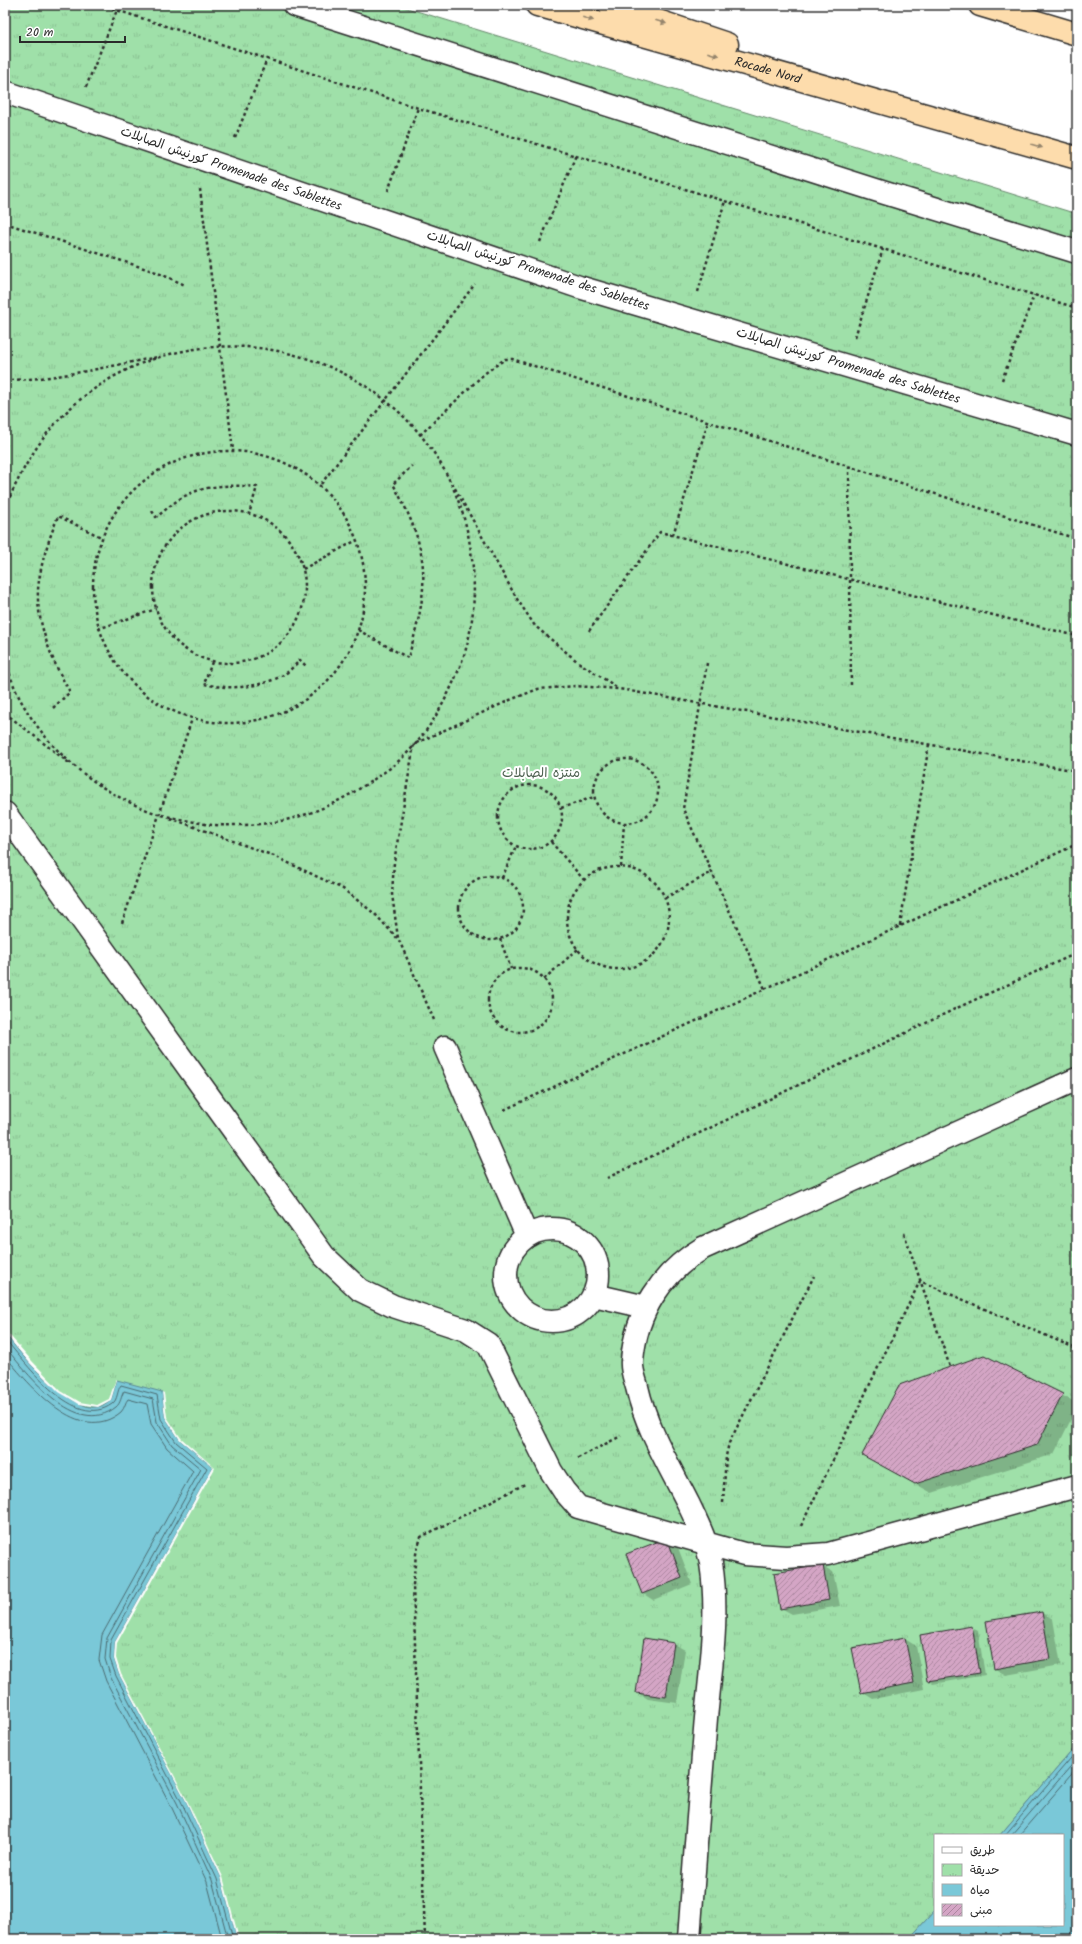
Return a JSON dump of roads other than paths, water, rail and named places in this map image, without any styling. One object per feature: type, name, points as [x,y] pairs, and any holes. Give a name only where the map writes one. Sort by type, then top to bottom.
[{"type":"highway","name":"Rocade Nord","points":[[537,5],[1077,158]]},
{"type":"highway","name":"Rocade Nord","points":[[610,5],[999,135]]},
{"type":"highway","points":[[980,5],[1077,34]]},
{"type":"highway","points":[[1025,18],[1077,31]]},
{"type":"street","points":[[294,5],[1077,252]]},
{"type":"street","points":[[993,5],[1025,18]]},
{"type":"street","name":"كورنيش الصابلات Promenade des Sablettes","points":[[5,92],[579,287],[846,364],[1077,434]]},
{"type":"street","points":[[5,813],[324,1256],[360,1290],[393,1306],[466,1330],[488,1344],[551,1471],[564,1491],[578,1507],[744,1554],[786,1557],[828,1554],[1077,1486]]},
{"type":"street","points":[[446,1047],[527,1236]]},
{"type":"street","points":[[689,1939],[714,1620],[714,1585],[703,1534],[648,1422],[638,1395],[632,1364],[635,1339],[646,1307],[656,1290],[670,1272],[688,1257],[703,1248],[1077,1079]]},
{"type":"street","points":[[544,1229],[562,1230],[578,1237],[590,1249],[597,1265],[598,1282],[594,1295],[586,1306],[576,1315],[564,1320],[550,1322],[533,1318],[519,1309],[509,1295],[505,1279],[507,1262],[514,1247],[527,1236],[544,1229]]},
{"type":"street","points":[[594,1295],[646,1307]]},
{"type":"water","points":[[5,1332],[21,1353],[46,1379],[73,1400],[86,1406],[99,1407],[111,1400],[117,1380],[162,1392],[165,1417],[180,1440],[213,1467],[115,1642],[114,1659],[119,1674],[185,1799],[221,1877],[237,1939],[5,1939]]},
{"type":"water","points":[[1077,1745],[1077,1939],[909,1939],[934,1911],[934,1926],[1064,1926],[1064,1834],[1001,1834]]},
{"type":"park label","name":"منتزه الصابلات","points":[[541,773]]}]
